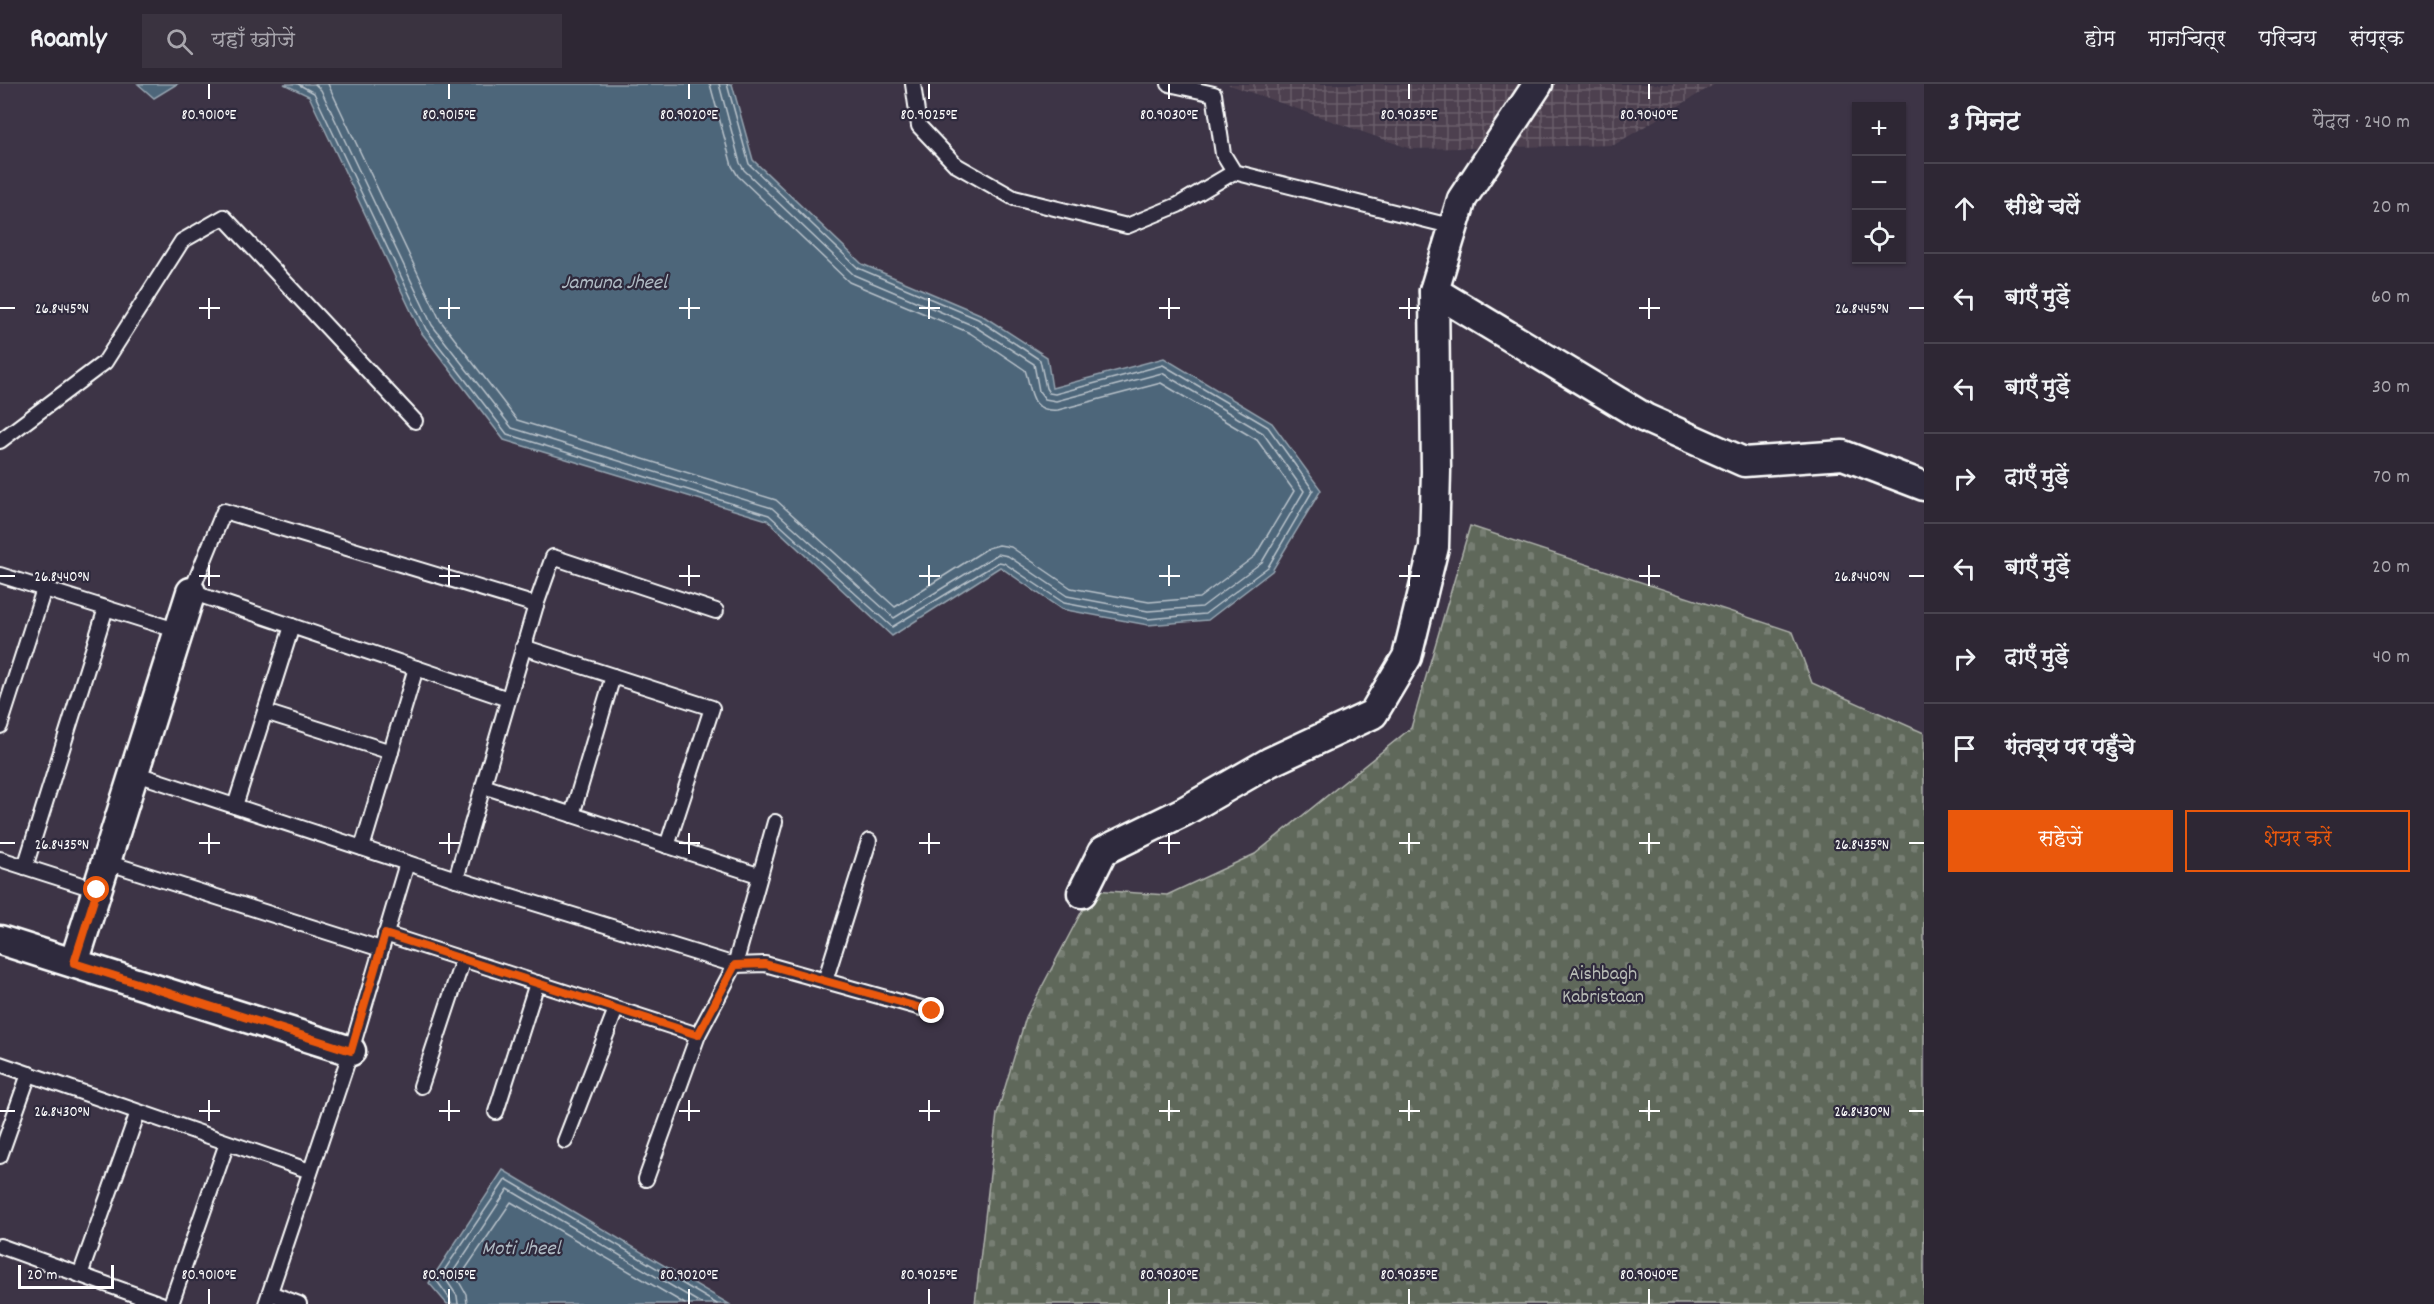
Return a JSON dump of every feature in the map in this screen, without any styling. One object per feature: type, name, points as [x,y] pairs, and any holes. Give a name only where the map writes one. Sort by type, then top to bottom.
[{"type":"street","points":[[1082,893],[1103,851],[1183,812],[1270,762],[1373,714],[1407,657],[1434,547],[1436,471],[1434,291],[1462,199],[1538,84]]},
{"type":"street","points":[[1434,291],[1645,418],[1744,462],[1843,455],[1924,486]]},
{"type":"street","points":[[74,963],[191,592]]},
{"type":"street","points":[[0,940],[351,1051]]},
{"type":"lane","points":[[913,84],[919,126],[956,165],[1014,198],[1127,226],[1178,205],[1234,172]]},
{"type":"lane","points":[[1170,84],[1214,94],[1223,154],[1234,172],[1454,227]]},
{"type":"lane","points":[[0,441],[105,362],[182,241],[224,217],[415,421]]},
{"type":"lane","points":[[508,699],[191,592],[224,511],[536,605]]},
{"type":"lane","points":[[456,879],[523,647],[553,557],[716,611]]},
{"type":"lane","points":[[0,575],[179,631]]},
{"type":"lane","points":[[0,726],[44,589]]},
{"type":"lane","points":[[25,867],[106,608]]},
{"type":"lane","points":[[235,806],[292,626]]},
{"type":"lane","points":[[523,647],[712,708],[667,846]]},
{"type":"lane","points":[[362,848],[416,668]]},
{"type":"lane","points":[[572,815],[613,676]]},
{"type":"lane","points":[[265,712],[391,752]]},
{"type":"lane","points":[[134,773],[456,879],[735,965],[765,964],[932,1011]]},
{"type":"lane","points":[[483,786],[758,875]]},
{"type":"lane","points":[[646,1179],[698,1035],[735,965],[758,875],[775,822]]},
{"type":"lane","points":[[825,981],[869,841]]},
{"type":"lane","points":[[0,859],[97,890]]},
{"type":"lane","points":[[106,862],[381,949]]},
{"type":"lane","points":[[299,1304],[268,1299],[351,1051],[407,862]]},
{"type":"lane","points":[[385,934],[698,1035]]},
{"type":"lane","points":[[421,1086],[463,959]]},
{"type":"lane","points":[[496,1112],[537,984]]},
{"type":"lane","points":[[565,1141],[616,1009]]},
{"type":"lane","points":[[0,1064],[310,1171]]},
{"type":"lane","points":[[0,1156],[29,1074]]},
{"type":"lane","points":[[80,1275],[138,1112]]},
{"type":"lane","points":[[171,1304],[227,1143]]},
{"type":"lane","points":[[0,1246],[161,1304]]},
{"type":"shaded area","points":[[1227,84],[1715,84],[1614,145],[1411,149]]},
{"type":"green space","name":"Aishbagh Kabristaan","points":[[1470,526],[1793,632],[1812,683],[1924,733],[1924,1304],[975,1304],[997,1114],[1026,1017],[1093,890],[1167,895],[1255,854],[1411,728]]},
{"type":"water","points":[[138,84],[177,84],[154,98]]},
{"type":"water","name":"Jamuna Jheel","points":[[284,84],[732,84],[753,160],[862,264],[980,314],[1047,357],[1052,388],[1164,358],[1272,423],[1321,490],[1272,571],[1208,620],[1148,625],[1061,609],[1000,567],[892,636],[767,520],[504,440],[421,332],[309,96]]},
{"type":"water","name":"Moti Jheel","points":[[503,1170],[729,1304],[447,1304],[429,1283]]},
{"type":"route","points":[[97,890],[74,963],[351,1051],[385,934],[698,1035],[735,965],[765,964],[932,1011]]}]
